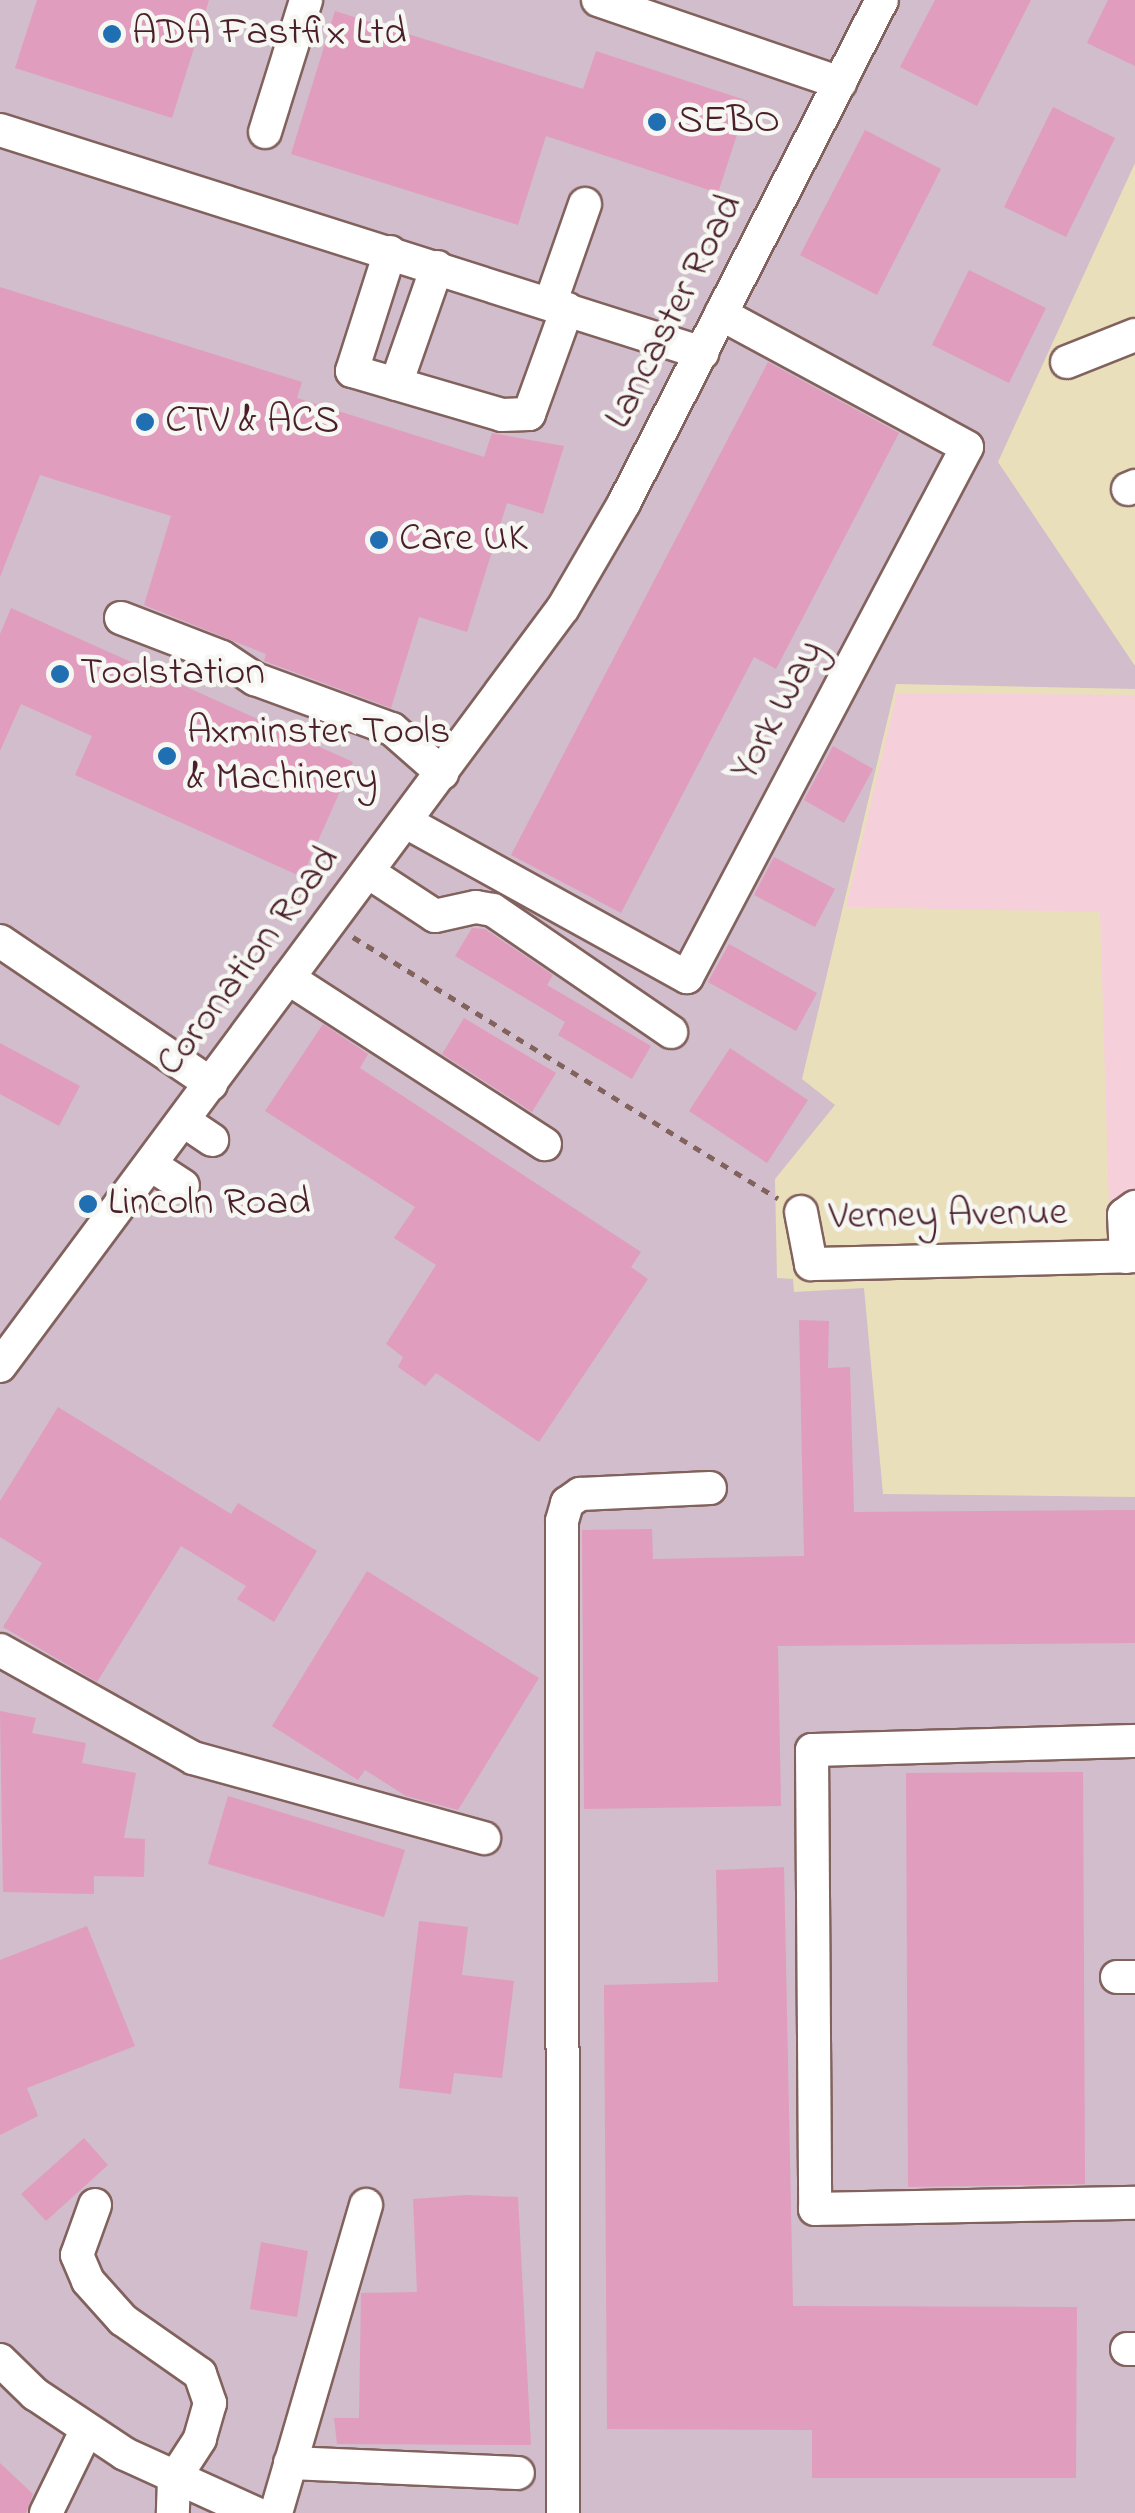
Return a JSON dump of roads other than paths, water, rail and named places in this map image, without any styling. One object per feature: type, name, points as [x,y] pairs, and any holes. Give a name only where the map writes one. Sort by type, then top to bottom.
[{"type":"street","points":[[264,132],[306,0]]},
{"type":"street","points":[[598,0],[840,83]]},
{"type":"street","name":"Lancaster Road","points":[[624,504],[882,0]]},
{"type":"street","points":[[0,130],[702,353]]},
{"type":"street","points":[[390,252],[352,371],[519,418],[535,408],[586,204]]},
{"type":"street","points":[[396,384],[437,267]]},
{"type":"street","name":"York Way","points":[[406,822],[687,978],[966,447],[722,314]]},
{"type":"street","points":[[1067,362],[1135,334]]},
{"type":"street","name":"Coronation Road","points":[[0,1366],[563,608],[624,504]]},
{"type":"street","points":[[122,618],[222,657],[255,679],[392,729],[442,773]]},
{"type":"street","points":[[368,872],[436,916],[476,907],[493,910],[671,1032]]},
{"type":"street","points":[[0,941],[211,1084]]},
{"type":"street","points":[[288,978],[545,1144]]},
{"type":"street","points":[[184,1121],[212,1140]]},
{"type":"street","points":[[150,1165],[183,1186]]},
{"type":"street","points":[[1130,1256],[1124,1214],[1135,1208]]},
{"type":"street","name":"Verney Avenue","points":[[800,1212],[811,1264],[1130,1256]]},
{"type":"street","points":[[563,2513],[562,1521],[567,1504],[580,1494],[710,1488]]},
{"type":"street","points":[[0,1650],[193,1758],[484,1838]]},
{"type":"street","points":[[1135,1741],[812,1750],[815,2209],[1135,2203]]},
{"type":"street","points":[[276,2513],[366,2205]]},
{"type":"street","points":[[94,2206],[78,2255],[88,2281],[123,2320],[200,2374],[210,2402],[200,2439],[174,2480],[172,2513]]},
{"type":"street","points":[[0,2360],[87,2429],[174,2480],[255,2513]]},
{"type":"street","points":[[46,2513],[87,2429]]},
{"type":"street","points":[[290,2462],[518,2473]]},
{"type":"place","name":"ADA Fastfix Ltd","points":[[112,34]]},
{"type":"place","name":"SEBO","points":[[657,122]]},
{"type":"place","name":"CTV & ACS","points":[[145,422]]},
{"type":"place","name":"Care UK","points":[[379,540]]},
{"type":"place","name":"Toolstation","points":[[60,674]]},
{"type":"place","name":"Axminster Tools & Machinery","points":[[167,756]]},
{"type":"place","name":"Lincoln Road","points":[[88,1204]]}]
